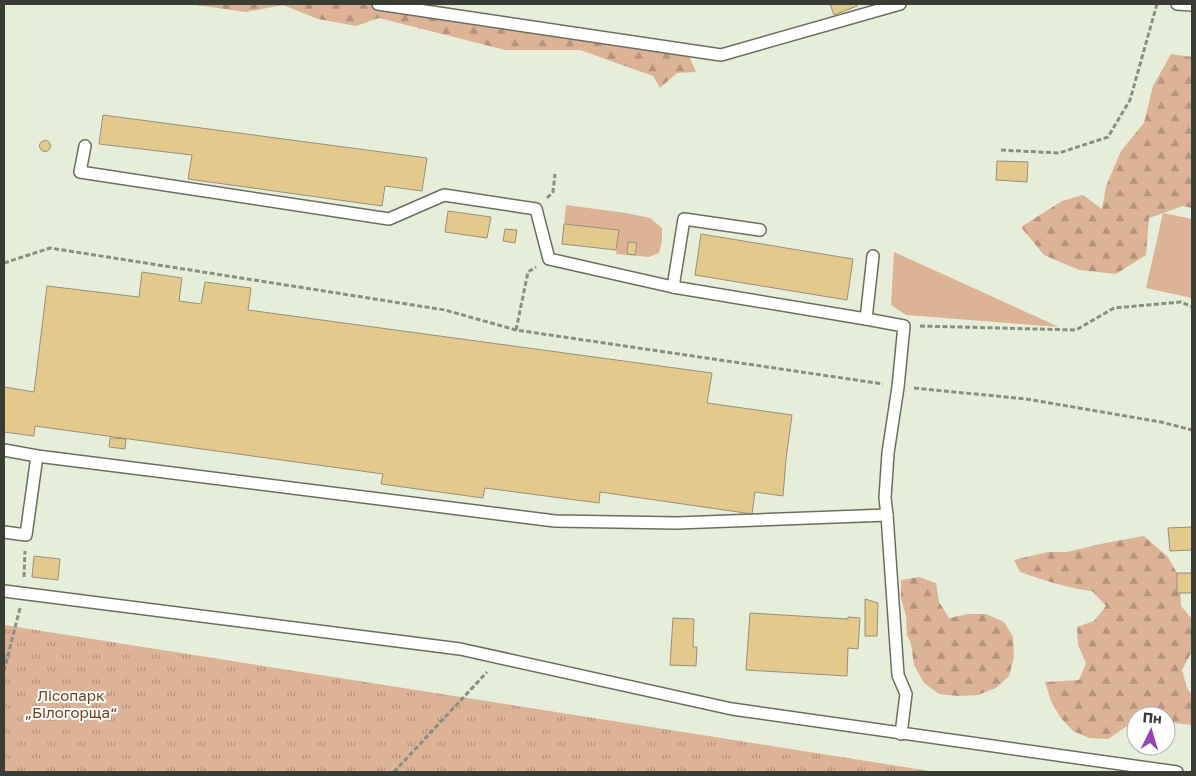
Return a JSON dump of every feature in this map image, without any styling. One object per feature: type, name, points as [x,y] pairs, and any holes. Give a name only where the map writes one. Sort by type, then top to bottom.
[{"type":"lane","points":[[378,4],[721,55],[900,4]]},
{"type":"lane","points":[[1177,4],[1192,5]]},
{"type":"lane","points":[[85,146],[80,172],[389,219],[444,195],[536,209],[548,258],[673,287],[904,326],[898,387],[888,453],[885,498],[898,675],[906,694],[901,734]]},
{"type":"lane","points":[[673,287],[684,219],[760,230]]},
{"type":"lane","points":[[866,319],[873,256]]},
{"type":"lane","points":[[4,450],[37,456],[555,521],[677,523],[887,515]]},
{"type":"lane","points":[[4,532],[26,535],[37,456]]},
{"type":"lane","points":[[4,591],[460,649],[732,709],[1177,772]]},
{"type":"path","points":[[1001,150],[1060,153],[1108,137],[1130,100],[1158,4]]},
{"type":"path","points":[[536,209],[553,192],[555,174]]},
{"type":"path","points":[[4,262],[50,248],[445,310],[516,330],[898,387],[1026,399],[1161,422],[1192,430]]},
{"type":"path","points":[[516,330],[528,272],[548,258]]},
{"type":"path","points":[[904,326],[1076,330],[1114,308],[1181,302],[1192,307]]},
{"type":"path","points":[[4,671],[23,594],[26,535]]},
{"type":"path","points":[[394,772],[500,658]]},
{"type":"green space","points":[[189,4],[427,4],[656,41],[689,56],[696,72],[677,73],[660,88],[653,76],[580,50],[505,50],[379,18],[356,26],[318,19],[283,5],[246,12]]},
{"type":"green space","points":[[1171,54],[1192,57],[1192,208],[1183,206],[1149,218],[1146,255],[1116,274],[1079,270],[1044,255],[1021,227],[1062,201],[1083,195],[1102,209],[1106,186],[1121,151],[1144,123],[1153,86]]},
{"type":"green space","points":[[566,205],[650,218],[662,228],[662,241],[659,253],[649,257],[616,254],[618,230],[564,224]]},
{"type":"green space","points":[[1163,213],[1192,219],[1192,298],[1146,288]]},
{"type":"green space","points":[[894,252],[1059,327],[906,315],[891,305]]},
{"type":"green space","points":[[1144,536],[1168,557],[1177,573],[1181,606],[1192,619],[1192,651],[1182,670],[1187,688],[1192,695],[1192,725],[1176,723],[1176,706],[1126,706],[1126,727],[1108,739],[1089,738],[1073,731],[1060,717],[1051,701],[1045,682],[1079,680],[1086,663],[1078,645],[1077,627],[1094,621],[1106,606],[1092,591],[1064,586],[1020,572],[1014,560],[1048,552],[1067,552]]},
{"type":"green space","points":[[919,577],[936,583],[939,602],[949,618],[968,614],[986,614],[1004,622],[1013,637],[1014,657],[1009,676],[996,688],[978,695],[959,696],[939,694],[924,683],[914,665],[911,644],[907,635],[906,616],[901,599],[901,580]]},
{"type":"green space","name":"Лісопарк „Білогорща“","points":[[4,625],[936,772],[4,772]]},
{"type":"building","points":[[830,4],[857,4],[857,6],[834,15]]},
{"type":"building","points":[[103,115],[427,158],[422,191],[385,186],[382,206],[188,179],[192,155],[99,144]]},
{"type":"building","points":[[45,140],[51,146],[45,152],[39,146]]},
{"type":"building","points":[[997,161],[1028,162],[1027,182],[996,180]]},
{"type":"building","points":[[448,211],[491,217],[487,238],[445,232]]},
{"type":"building","points":[[564,224],[619,230],[616,250],[562,244]]},
{"type":"building","points":[[505,229],[517,230],[515,243],[503,241]]},
{"type":"building","points":[[701,234],[853,259],[847,300],[695,275]]},
{"type":"building","points":[[628,242],[637,243],[635,255],[627,254]]},
{"type":"building","points":[[142,272],[182,278],[179,301],[201,304],[205,282],[251,288],[248,310],[712,373],[707,403],[792,415],[783,496],[755,492],[752,514],[600,492],[599,503],[485,488],[483,498],[381,484],[383,474],[35,426],[34,436],[4,432],[4,387],[34,392],[47,286],[139,297]]},
{"type":"building","points":[[110,438],[126,439],[125,449],[109,447]]},
{"type":"building","points":[[1192,527],[1192,550],[1170,551],[1168,528]]},
{"type":"building","points":[[34,556],[60,559],[58,580],[32,577]]},
{"type":"building","points":[[1177,573],[1192,573],[1192,593],[1177,593]]},
{"type":"building","points":[[865,599],[878,603],[877,636],[865,636]]},
{"type":"building","points":[[750,613],[848,619],[848,617],[860,618],[858,649],[848,648],[847,676],[746,670]]},
{"type":"building","points":[[673,618],[694,619],[693,647],[697,647],[696,666],[670,665]]}]
